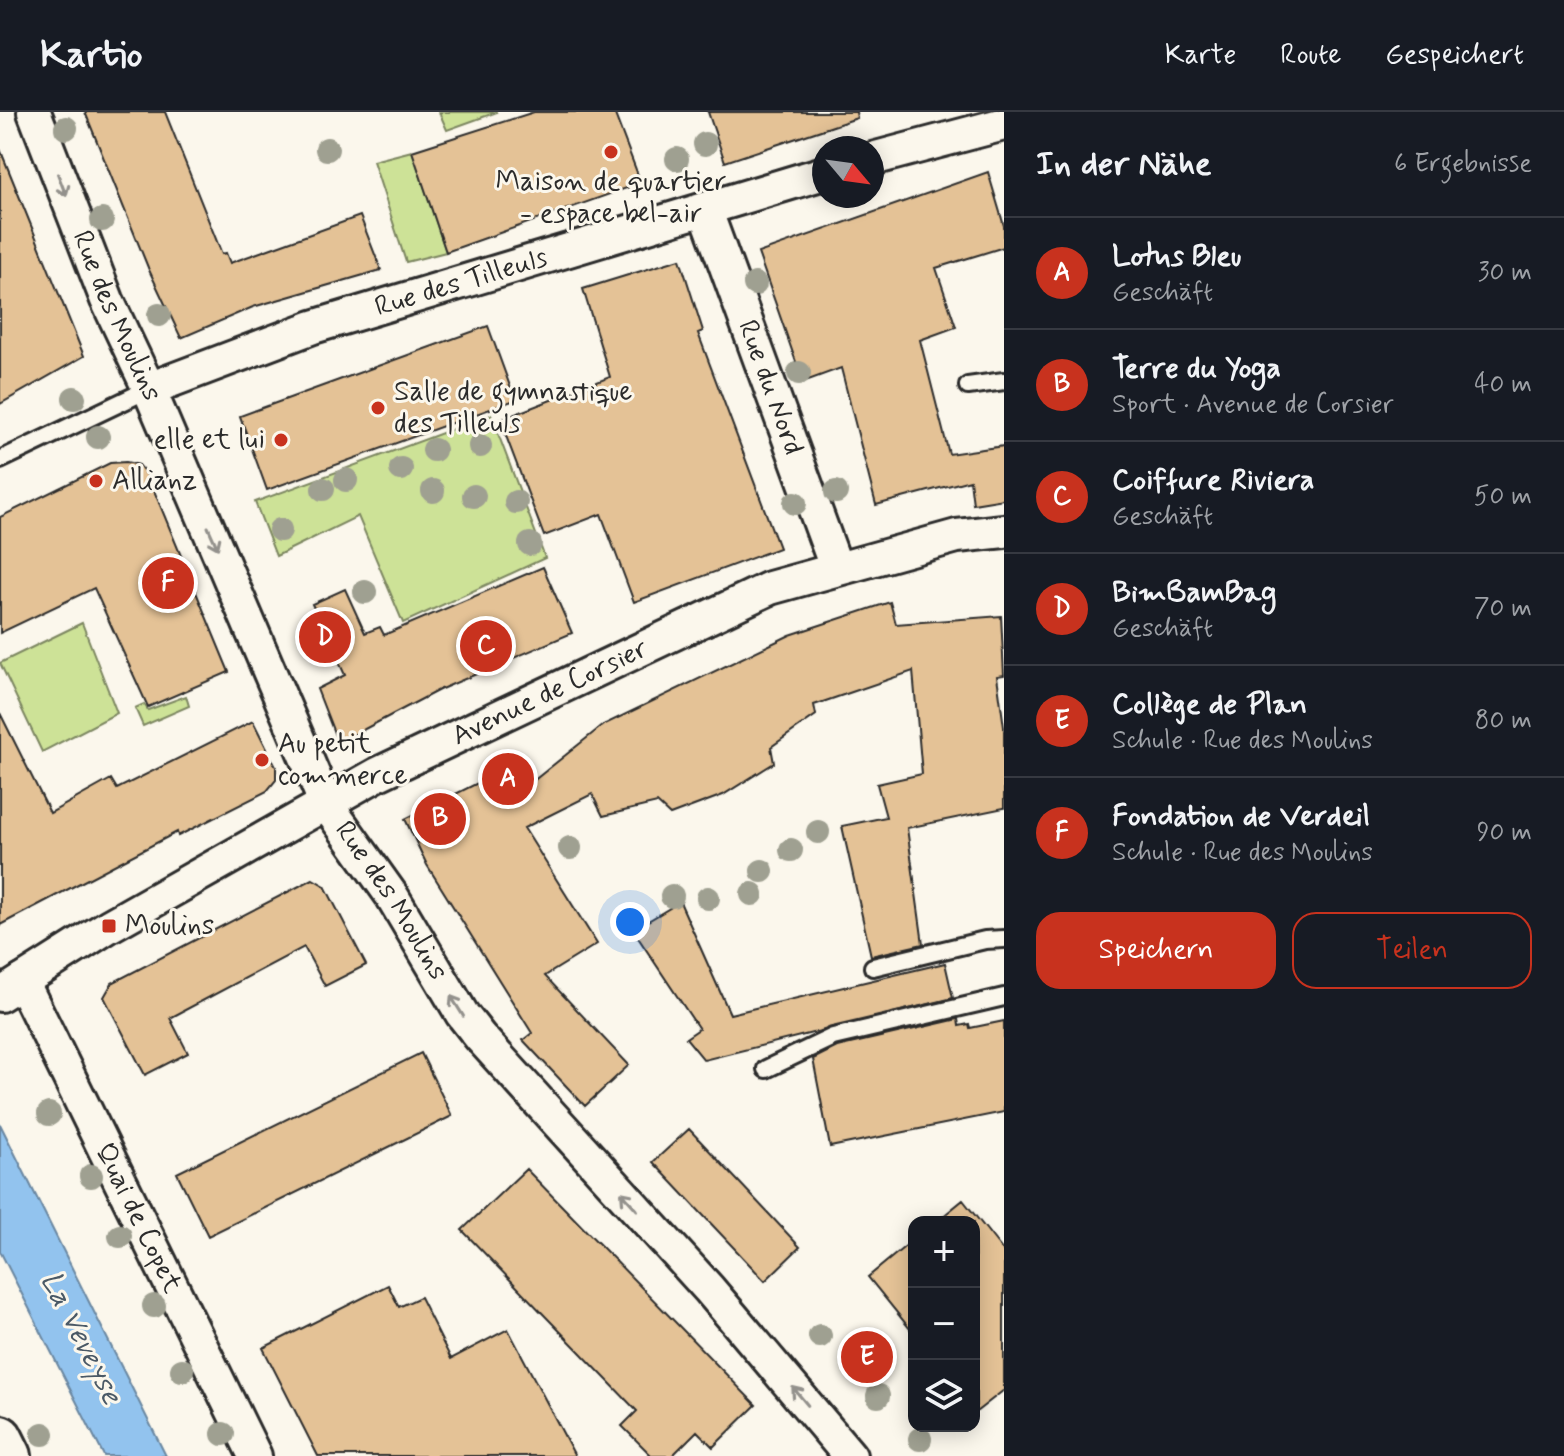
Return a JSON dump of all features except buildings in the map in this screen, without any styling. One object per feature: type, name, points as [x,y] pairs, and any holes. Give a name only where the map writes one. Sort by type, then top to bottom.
[{"type":"street","name":"Rue des Moulins","points":[[34,112],[107,300],[149,389],[325,802],[392,896],[462,1014],[480,1037],[709,1289],[850,1456]]},
{"type":"street","points":[[884,156],[1004,124]]},
{"type":"street","name":"Rue des Tilleuls","points":[[149,389],[313,327],[812,177]]},
{"type":"street","name":"Rue du Nord","points":[[705,209],[836,567]]},
{"type":"street","name":"Avenue de Corsier","points":[[11,988],[109,926],[325,802],[770,588],[836,567],[957,536],[1004,531]]},
{"type":"street","name":"Quai de Copet","points":[[11,988],[255,1456]]},
{"type":"street","points":[[0,1438],[9,1456]]},
{"type":"lane","points":[[968,386],[1004,381]]},
{"type":"lane","points":[[0,460],[149,389]]},
{"type":"lane","points":[[873,967],[985,940],[1004,939]]},
{"type":"lane","points":[[766,1069],[833,1037],[1004,997]]},
{"type":"green space","points":[[439,112],[497,112],[447,130]]},
{"type":"green space","points":[[412,151],[446,252],[406,262],[373,161]]},
{"type":"green space","points":[[491,415],[545,558],[403,623],[358,516],[276,556],[255,502]]},
{"type":"green space","points":[[82,623],[117,713],[42,752],[0,663]]},
{"type":"green space","points":[[186,696],[189,706],[143,726],[135,708],[144,704],[148,710]]},
{"type":"water","name":"La Veveyse","points":[[0,1124],[166,1456],[104,1456],[0,1251]]},
{"type":"place","name":"Maison de quartier - espace bel-air","points":[[611,152]]},
{"type":"place","name":"Salle de gymnastique des Tilleuls","points":[[378,408]]},
{"type":"place","name":"elle et lui","points":[[281,440]]},
{"type":"place","name":"Allianz","points":[[96,481]]},
{"type":"place","name":"Fondation de Verdeil","points":[[168,583]]},
{"type":"place","name":"BimBamBag","points":[[325,637]]},
{"type":"place","name":"Coiffure Riviera","points":[[486,646]]},
{"type":"place","name":"Au petit commerce","points":[[262,760]]},
{"type":"place","name":"Lotus Bleu","points":[[508,779]]},
{"type":"place","name":"Terre du Yoga","points":[[440,819]]},
{"type":"place","name":"Moulins","points":[[109,926]]},
{"type":"place","name":"Collège de Plan","points":[[867,1357]]}]
